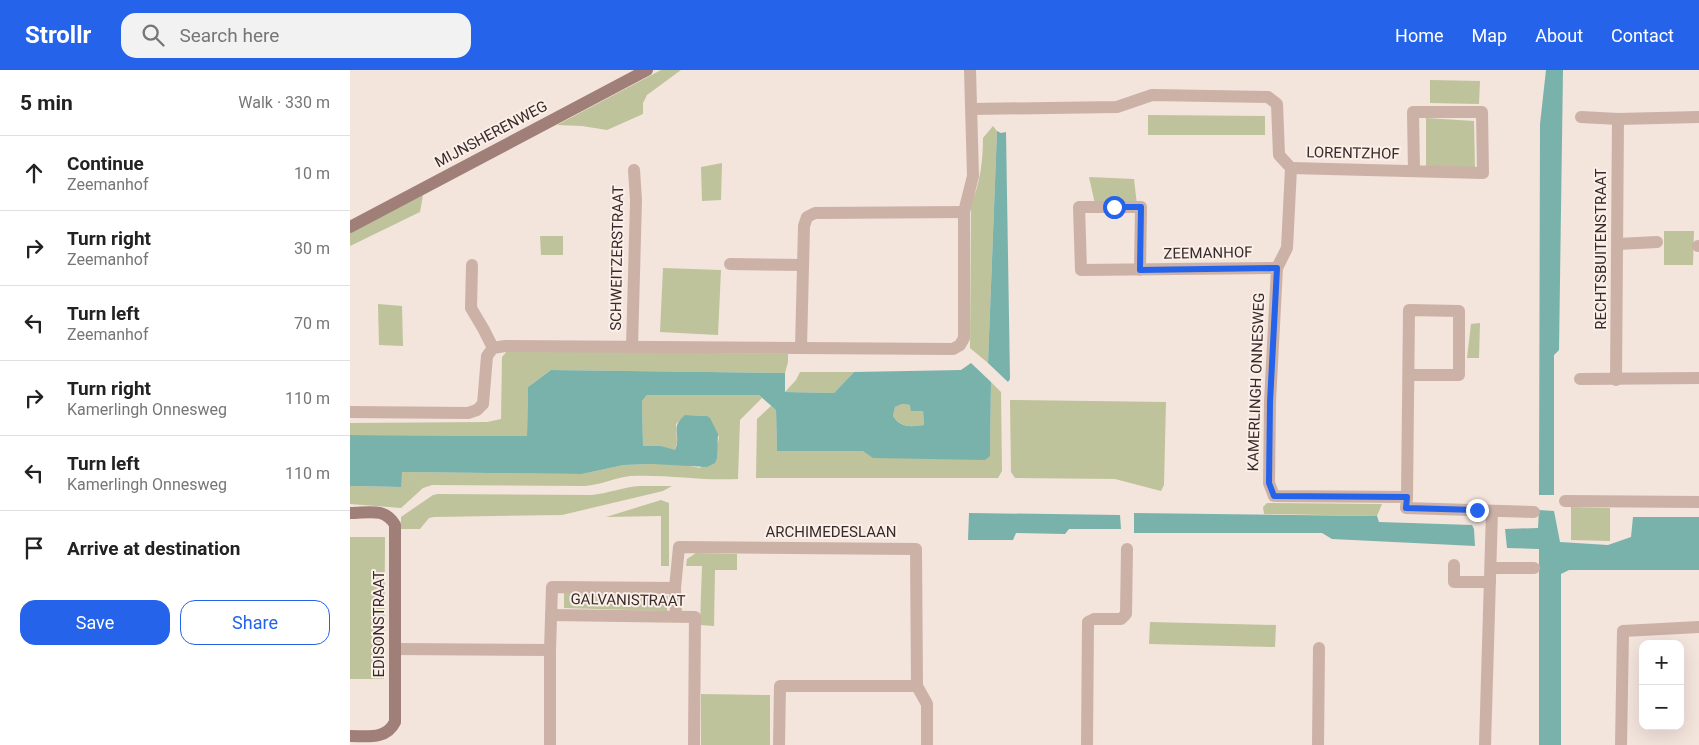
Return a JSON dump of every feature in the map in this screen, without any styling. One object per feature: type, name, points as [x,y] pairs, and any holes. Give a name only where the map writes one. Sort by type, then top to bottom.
[{"type":"street","name":"MIJNSHERENWEG","points":[[350,227],[647,70]]},
{"type":"street","name":"SCHWEITZERSTRAAT","points":[[493,348],[505,346],[953,350],[960,345],[964,338],[964,212],[973,176],[970,70]]},
{"type":"street","points":[[972,109],[1117,107],[1152,95],[1268,96],[1277,104],[1279,155],[1291,168]]},
{"type":"street","name":"LORENTZHOF","points":[[1291,168],[1483,173],[1482,112],[1413,112],[1414,171]]},
{"type":"street","points":[[1581,117],[1699,117]]},
{"type":"street","name":"RECHTSBUITENSTRAAT","points":[[1616,380],[1618,118]]},
{"type":"street","name":"KAMERLINGH ONNESWEG","points":[[1291,168],[1286,248],[1277,268],[1270,402],[1269,483],[1274,496],[1407,497]]},
{"type":"street","name":"SCHWEITZERSTRAAT","points":[[632,347],[636,200],[634,170]]},
{"type":"street","name":"ZEEMANHOF","points":[[1140,270],[1141,207],[1079,207],[1080,270],[1140,270],[1277,268]]},
{"type":"street","points":[[801,348],[804,226],[807,217],[816,213],[964,212]]},
{"type":"street","points":[[1618,244],[1657,242]]},
{"type":"street","points":[[730,264],[804,265]]},
{"type":"street","points":[[350,412],[468,413],[477,410],[483,404],[487,356],[493,348],[471,308],[472,266]]},
{"type":"street","points":[[1409,375],[1458,375],[1459,311],[1409,310],[1406,508],[1534,512]]},
{"type":"street","points":[[1580,379],[1699,378]]},
{"type":"street","points":[[1565,501],[1699,502]]},
{"type":"street","points":[[1485,745],[1492,511]]},
{"type":"street","name":"EDISONSTRAAT","points":[[350,513],[378,512],[390,518],[394,525],[396,649],[395,722],[382,735],[350,736]]},
{"type":"street","name":"ARCHIMEDESLAAN","points":[[676,616],[675,588],[679,547],[916,549],[917,686]]},
{"type":"street","points":[[1087,745],[1088,622],[1094,619],[1121,619],[1126,614],[1127,548]]},
{"type":"street","points":[[1454,565],[1454,582],[1490,582]]},
{"type":"street","points":[[1491,568],[1534,568]]},
{"type":"street","name":"GALVANISTRAAT","points":[[550,745],[552,587],[675,588]]},
{"type":"street","name":"GALVANISTRAAT","points":[[551,615],[695,617],[694,745]]},
{"type":"street","points":[[1621,745],[1624,631],[1699,627]]},
{"type":"street","points":[[1318,745],[1319,648]]},
{"type":"street","points":[[396,649],[550,650]]},
{"type":"street","points":[[779,745],[780,686],[917,686],[927,704],[927,745]]},
{"type":"green space","points":[[661,70],[681,70],[647,95],[643,103],[643,114],[607,130],[557,125]]},
{"type":"green space","points":[[1430,80],[1480,81],[1479,104],[1430,103]]},
{"type":"green space","points":[[1148,115],[1265,116],[1265,135],[1148,135]]},
{"type":"green space","points":[[1426,118],[1474,121],[1475,168],[1426,166]]},
{"type":"green space","points":[[993,126],[997,131],[988,363],[970,348],[971,204],[980,172],[983,138]]},
{"type":"green space","points":[[722,163],[721,200],[702,201],[701,167]]},
{"type":"green space","points":[[1089,177],[1134,179],[1137,205],[1095,204]]},
{"type":"green space","points":[[423,195],[420,212],[350,246],[350,233]]},
{"type":"green space","points":[[1664,231],[1694,231],[1693,265],[1664,265]]},
{"type":"green space","points":[[540,236],[563,236],[563,255],[541,255]]},
{"type":"green space","points":[[663,268],[721,270],[718,335],[660,332]]},
{"type":"green space","points":[[378,304],[402,306],[403,346],[379,345]]},
{"type":"green space","points":[[1480,323],[1479,358],[1467,358],[1471,324]]},
{"type":"green space","points":[[508,350],[788,354],[788,362],[785,373],[551,370],[528,387],[527,436],[350,435],[350,423],[487,422],[501,419],[502,357]]},
{"type":"green space","points":[[800,372],[854,372],[834,393],[785,392],[796,380]]},
{"type":"green space","points":[[991,382],[1001,392],[1002,471],[998,478],[756,478],[757,419],[771,406],[776,409],[777,451],[863,451],[990,456]]},
{"type":"green space","points":[[647,395],[759,395],[762,398],[740,420],[738,479],[630,476],[585,486],[432,485],[423,488],[401,508],[350,504],[350,486],[400,487],[401,472],[582,474],[624,465],[653,464],[679,464],[700,468],[718,443],[719,437],[707,416],[685,415],[676,424],[677,442],[675,450],[661,446],[643,446],[642,401]]},
{"type":"green space","points":[[1010,400],[1166,402],[1164,485],[1161,491],[1115,479],[1015,478],[1011,472]]},
{"type":"green space","points":[[902,404],[910,405],[923,411],[924,425],[907,426],[896,420],[893,416],[895,407]]},
{"type":"green space","points":[[640,486],[672,486],[663,491],[562,515],[434,517],[429,518],[420,529],[401,529],[401,517],[433,495],[438,494],[592,495]]},
{"type":"green space","points":[[661,500],[669,503],[669,566],[661,566],[661,516],[606,517]]},
{"type":"green space","points":[[1267,503],[1382,504],[1377,516],[1264,514],[1263,507]]},
{"type":"green space","points":[[1571,507],[1610,508],[1610,541],[1571,540]]},
{"type":"green space","points":[[350,537],[385,537],[384,679],[350,679]]},
{"type":"green space","points":[[696,553],[737,554],[737,570],[715,570],[714,626],[700,625],[702,566],[686,566],[687,559]]},
{"type":"green space","points":[[564,593],[668,596],[667,611],[564,608]]},
{"type":"green space","points":[[1150,622],[1276,625],[1275,647],[1149,644]]},
{"type":"green space","points":[[701,694],[770,695],[770,745],[701,745]]},
{"type":"water","points":[[1546,70],[1563,70],[1559,350],[1554,355],[1554,495],[1539,495],[1540,124]]},
{"type":"water","points":[[997,131],[1001,133],[1006,132],[1010,379],[1008,382],[988,363]]},
{"type":"water","points":[[971,363],[991,382],[990,456],[985,460],[873,458],[863,451],[777,451],[776,410],[759,395],[647,395],[642,401],[643,446],[661,446],[675,450],[677,428],[680,420],[685,415],[707,416],[710,418],[718,434],[715,463],[707,467],[653,464],[624,465],[582,474],[402,472],[401,487],[350,486],[350,435],[527,436],[528,387],[551,370],[785,373],[785,392],[834,393],[854,372],[961,370]],"holes":[[[902,404],[910,405],[911,411],[923,411],[924,425],[906,426],[899,423],[893,416],[895,407]]]},
{"type":"water","points":[[1539,510],[1554,511],[1560,542],[1608,545],[1631,537],[1633,517],[1699,517],[1699,570],[1569,570],[1561,574],[1561,745],[1539,745],[1539,549],[1507,548],[1505,529],[1538,528]]},
{"type":"water","points":[[969,513],[1120,515],[1121,529],[1069,529],[1065,534],[1016,533],[1013,540],[968,540]]},
{"type":"water","points":[[1134,513],[1377,516],[1379,522],[1472,525],[1475,546],[1332,539],[1322,533],[1134,533]]},
{"type":"route","points":[[1114,207],[1141,207],[1140,270],[1277,268],[1270,402],[1269,483],[1274,496],[1407,497],[1406,508],[1477,510]]}]
